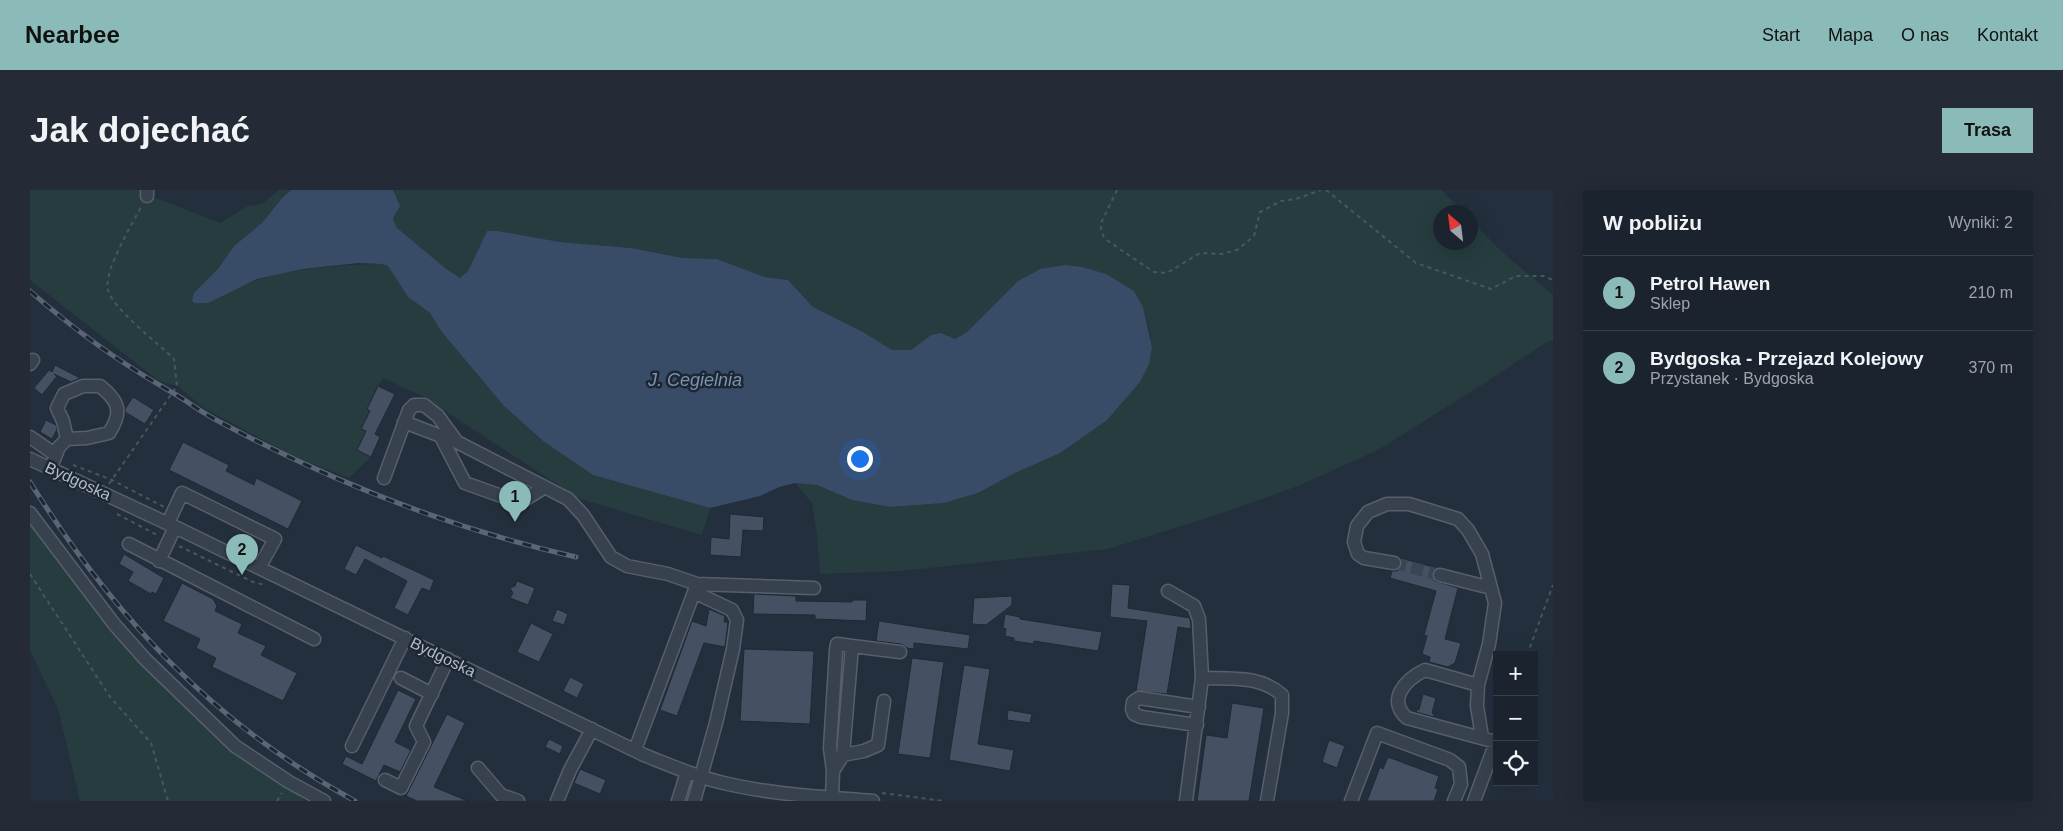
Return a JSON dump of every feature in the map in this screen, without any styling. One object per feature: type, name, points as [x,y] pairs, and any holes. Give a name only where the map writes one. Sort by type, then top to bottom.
[{"type":"street","points":[[30,438],[54,460],[59,447],[67,439],[87,438],[109,433],[116,422],[118,409],[113,396],[100,386],[83,386],[64,394],[57,408],[63,421],[67,439]]},
{"type":"street","points":[[384,478],[408,410],[414,405],[424,405],[438,416],[457,442]]},
{"type":"street","points":[[404,422],[457,442],[568,499],[583,515],[611,557],[627,566],[668,574],[696,588],[732,610],[737,620],[728,668],[694,801]]},
{"type":"street","points":[[440,435],[465,483],[507,498],[524,500],[545,487]]},
{"type":"street","name":"Bydgoska","points":[[30,459],[54,460],[104,493],[172,521],[260,568],[448,660],[635,750],[687,772],[727,784],[777,793],[832,798],[875,797]]},
{"type":"street","points":[[159,561],[169,541],[172,521],[182,493],[275,539],[260,568]]},
{"type":"street","points":[[1394,563],[1364,558],[1358,554],[1354,542],[1357,526],[1368,512],[1388,504],[1408,504],[1458,518],[1468,530],[1482,554],[1495,603],[1490,644],[1478,685],[1477,706],[1482,738]]},
{"type":"street","points":[[30,514],[114,624],[145,658],[234,746],[289,782],[324,801]]},
{"type":"street","points":[[129,544],[314,639]]},
{"type":"street","points":[[1440,574],[1491,588]]},
{"type":"street","points":[[696,588],[814,588]]},
{"type":"street","points":[[635,750],[696,588]]},
{"type":"street","points":[[1168,592],[1194,606],[1199,619],[1202,678],[1200,707],[1186,801]]},
{"type":"street","points":[[352,746],[405,638]]},
{"type":"street","points":[[832,798],[833,771],[830,748],[837,644],[900,652]]},
{"type":"street","points":[[833,771],[843,755],[852,646]]},
{"type":"street","points":[[385,780],[402,788],[424,742],[416,726],[448,660]]},
{"type":"street","points":[[1474,801],[1496,742],[1407,718],[1400,712],[1397,699],[1412,676],[1425,670],[1478,685]]},
{"type":"street","points":[[401,678],[432,694]]},
{"type":"street","points":[[1202,678],[1258,681],[1272,686],[1282,695],[1282,713],[1267,801]]},
{"type":"street","points":[[1197,725],[1141,717],[1134,714],[1132,709],[1134,702],[1139,698],[1200,707]]},
{"type":"street","points":[[843,755],[864,751],[878,745],[884,701]]},
{"type":"street","points":[[557,801],[570,770],[592,729]]},
{"type":"street","points":[[1351,801],[1377,733],[1450,760],[1460,767],[1461,784],[1454,801]]},
{"type":"street","points":[[478,768],[502,795],[518,801]]},
{"type":"street","points":[[678,801],[687,772]]},
{"type":"path","points":[[1116,190],[1100,225],[1104,238],[1154,272],[1167,273],[1200,253],[1222,254],[1237,250],[1254,236],[1260,212],[1281,201],[1296,199],[1321,190]]},
{"type":"path","points":[[1326,190],[1416,263],[1491,289],[1516,276],[1543,276],[1553,280]]},
{"type":"path","points":[[104,493],[177,386],[174,359],[117,306],[108,289],[111,266],[147,193]]},
{"type":"path","points":[[54,460],[112,480],[172,521]]},
{"type":"path","points":[[114,512],[253,582]]},
{"type":"path","points":[[30,574],[110,697],[151,743],[168,801]]},
{"type":"path","points":[[1528,651],[1553,585]]},
{"type":"path","points":[[875,797],[944,801]]},
{"type":"green space","points":[[30,190],[146,190],[147,196],[220,223],[248,206],[262,204],[279,190],[291,190],[262,223],[234,246],[218,269],[208,303],[249,283],[271,276],[337,266],[382,264],[388,266],[408,297],[430,313],[441,331],[504,406],[543,441],[593,475],[710,508],[702,535],[580,499],[422,396],[383,378],[367,409],[370,411],[362,429],[366,431],[357,450],[371,457],[349,478],[293,456],[204,408],[177,386],[159,381],[30,280]]},
{"type":"green space","points":[[393,190],[1441,190],[1456,205],[1433,205],[1433,250],[1478,250],[1478,227],[1501,251],[1553,295],[1553,340],[1545,343],[1378,450],[1298,486],[1219,514],[1108,549],[901,571],[820,574],[812,503],[795,483],[817,485],[852,500],[890,507],[944,503],[978,493],[1015,473],[1140,382],[1151,353],[1151,337],[1143,307],[1040,269],[1018,281],[967,332],[955,339],[931,335],[911,350],[892,350],[863,332],[813,307],[788,280],[765,277],[717,259],[683,258],[631,248],[560,242],[498,231],[487,231],[468,271],[460,278],[445,268],[396,227],[393,218]]},
{"type":"green space","points":[[30,503],[77,578],[145,667],[305,801],[80,801],[58,709],[30,650]]},
{"type":"water","name":"J. Cegielnia","points":[[291,190],[393,190],[400,206],[393,218],[396,227],[445,268],[460,278],[468,271],[487,231],[498,231],[560,242],[631,248],[683,258],[717,259],[765,277],[788,280],[813,307],[863,332],[892,350],[911,350],[931,335],[941,333],[955,339],[967,332],[1018,281],[1040,269],[1065,265],[1082,267],[1106,274],[1134,291],[1143,307],[1152,347],[1149,364],[1140,382],[1107,420],[1060,453],[1015,473],[978,493],[944,503],[890,507],[852,500],[817,485],[795,483],[779,487],[760,496],[710,508],[593,475],[543,441],[504,406],[441,331],[430,313],[408,297],[388,266],[358,263],[303,269],[257,279],[208,303],[195,303],[192,301],[194,293],[218,269],[234,246],[262,223]]},
{"type":"building","points":[[55,365],[80,378],[71,382],[54,374],[57,376],[42,395],[34,388],[49,370],[52,372]]},
{"type":"building","points":[[378,386],[395,394],[375,434],[380,437],[371,457],[357,450],[366,431],[361,429],[370,411],[367,409]]},
{"type":"building","points":[[133,397],[154,410],[145,424],[125,412]]},
{"type":"building","points":[[46,420],[56,425],[57,429],[52,439],[40,432]]},
{"type":"building","points":[[183,442],[229,465],[226,471],[254,485],[256,478],[302,501],[288,529],[169,470]]},
{"type":"building","points":[[730,514],[764,517],[763,531],[743,530],[741,557],[710,555],[711,537],[729,539]]},
{"type":"building","points":[[356,545],[434,580],[430,591],[422,588],[408,615],[394,608],[407,581],[365,559],[356,575],[344,569]]},
{"type":"building","points":[[124,554],[164,578],[156,594],[152,592],[151,594],[128,581],[133,572],[119,564]]},
{"type":"building","points":[[1400,558],[1437,568],[1432,573],[1435,581],[1458,588],[1445,639],[1461,643],[1455,663],[1448,667],[1429,662],[1430,657],[1422,654],[1427,636],[1424,635],[1436,591],[1390,578],[1392,571],[1401,568]]},
{"type":"building","points":[[517,581],[535,588],[528,605],[510,598],[513,593],[510,588],[515,586]]},
{"type":"building","points":[[182,583],[213,599],[217,606],[215,611],[242,624],[238,633],[266,646],[261,655],[297,673],[283,701],[212,667],[216,658],[196,648],[200,639],[163,621]]},
{"type":"building","points":[[1112,584],[1130,585],[1128,608],[1190,618],[1191,629],[1178,627],[1167,694],[1136,691],[1147,621],[1110,617]]},
{"type":"building","points":[[754,594],[796,596],[796,601],[852,602],[853,600],[867,600],[866,621],[815,619],[815,615],[753,614]]},
{"type":"building","points":[[1012,596],[1012,605],[986,625],[972,624],[974,598]]},
{"type":"building","points":[[557,609],[568,614],[564,625],[552,621]]},
{"type":"building","points":[[709,609],[725,616],[724,622],[728,622],[725,647],[704,643],[677,716],[660,710],[692,621],[706,626]]},
{"type":"building","points":[[1005,614],[1020,617],[1020,619],[1102,632],[1098,651],[1034,641],[1034,644],[1014,641],[1014,638],[1005,636],[1006,629],[1003,628]]},
{"type":"building","points":[[879,621],[970,635],[968,649],[914,643],[914,649],[907,648],[901,644],[876,641]]},
{"type":"building","points":[[531,623],[553,634],[539,662],[517,652]]},
{"type":"building","points":[[744,649],[814,651],[810,724],[740,721]]},
{"type":"building","points":[[912,658],[944,662],[930,758],[898,754]]},
{"type":"building","points":[[964,665],[990,669],[978,744],[1014,750],[1010,771],[949,760]]},
{"type":"building","points":[[570,677],[584,684],[577,698],[563,691]]},
{"type":"building","points":[[398,690],[416,699],[395,742],[411,750],[400,772],[384,765],[376,781],[342,764],[346,756],[362,764]]},
{"type":"building","points":[[1423,694],[1436,698],[1432,713],[1434,717],[1416,712],[1417,709],[1419,710]]},
{"type":"building","points":[[1232,703],[1264,708],[1249,801],[1197,801],[1206,735],[1227,738]]},
{"type":"building","points":[[1008,710],[1032,714],[1030,723],[1007,720]]},
{"type":"building","points":[[447,714],[465,723],[434,787],[468,801],[417,801],[406,796]]},
{"type":"building","points":[[549,739],[563,746],[560,754],[545,747]]},
{"type":"building","points":[[1329,740],[1345,746],[1337,768],[1322,762]]},
{"type":"building","points":[[1388,757],[1439,776],[1435,788],[1438,789],[1434,801],[1367,801],[1380,767],[1383,769]]},
{"type":"building","points":[[580,769],[606,780],[600,794],[574,783]]},
{"type":"tunnel","points":[[1394,563],[1440,575]]},
{"type":"railway","points":[[30,291],[80,332],[132,368],[213,418],[306,465],[393,502],[438,518],[576,557]]},
{"type":"railway","points":[[30,482],[96,578],[171,663],[212,702],[257,738],[304,771],[355,801]]},
{"type":"place","name":"Petrol Hawen","points":[[515,522]]},
{"type":"place","name":"Bydgoska - Przejazd Kolejowy","points":[[242,575]]}]
